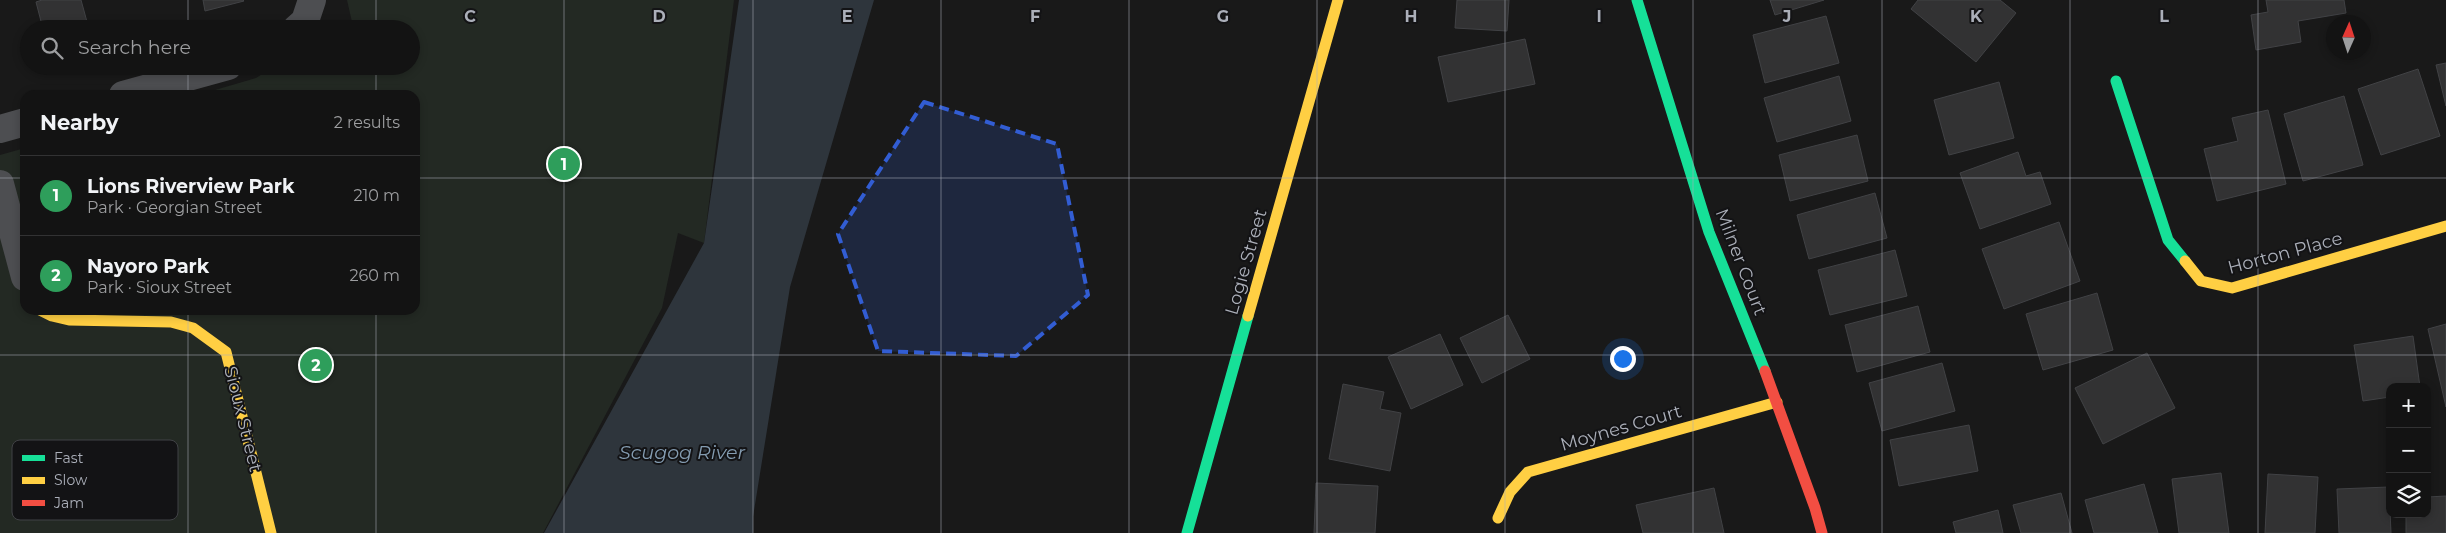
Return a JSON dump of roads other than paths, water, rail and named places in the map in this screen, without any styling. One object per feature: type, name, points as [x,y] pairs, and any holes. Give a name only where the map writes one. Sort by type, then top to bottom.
[{"type":"street","name":"Logie Street","points":[[1187,533],[1338,0]]},
{"type":"street","name":"Milner Court","points":[[1637,0],[1709,232],[1777,402],[1815,508],[1822,533]]},
{"type":"street","points":[[141,90],[195,75]]},
{"type":"street","name":"Horton Place","points":[[2116,80],[2168,240],[2200,281],[2232,288],[2446,226]]},
{"type":"street","points":[[0,129],[20,123]]},
{"type":"street","points":[[0,184],[20,258]]},
{"type":"street","name":"Sioux Street","points":[[54,315],[70,321],[136,318],[188,326],[226,352],[271,533]]},
{"type":"street","name":"Moynes Court","points":[[1498,518],[1510,492],[1528,472],[1777,402]]},
{"type":"water","name":"Scugog River","points":[[739,0],[874,0],[790,287],[753,517],[753,533],[544,533],[704,243]]},
{"type":"place","name":"Lions Riverview Park","points":[[564,164]]},
{"type":"place","name":"Nayoro Park","points":[[316,365]]}]
